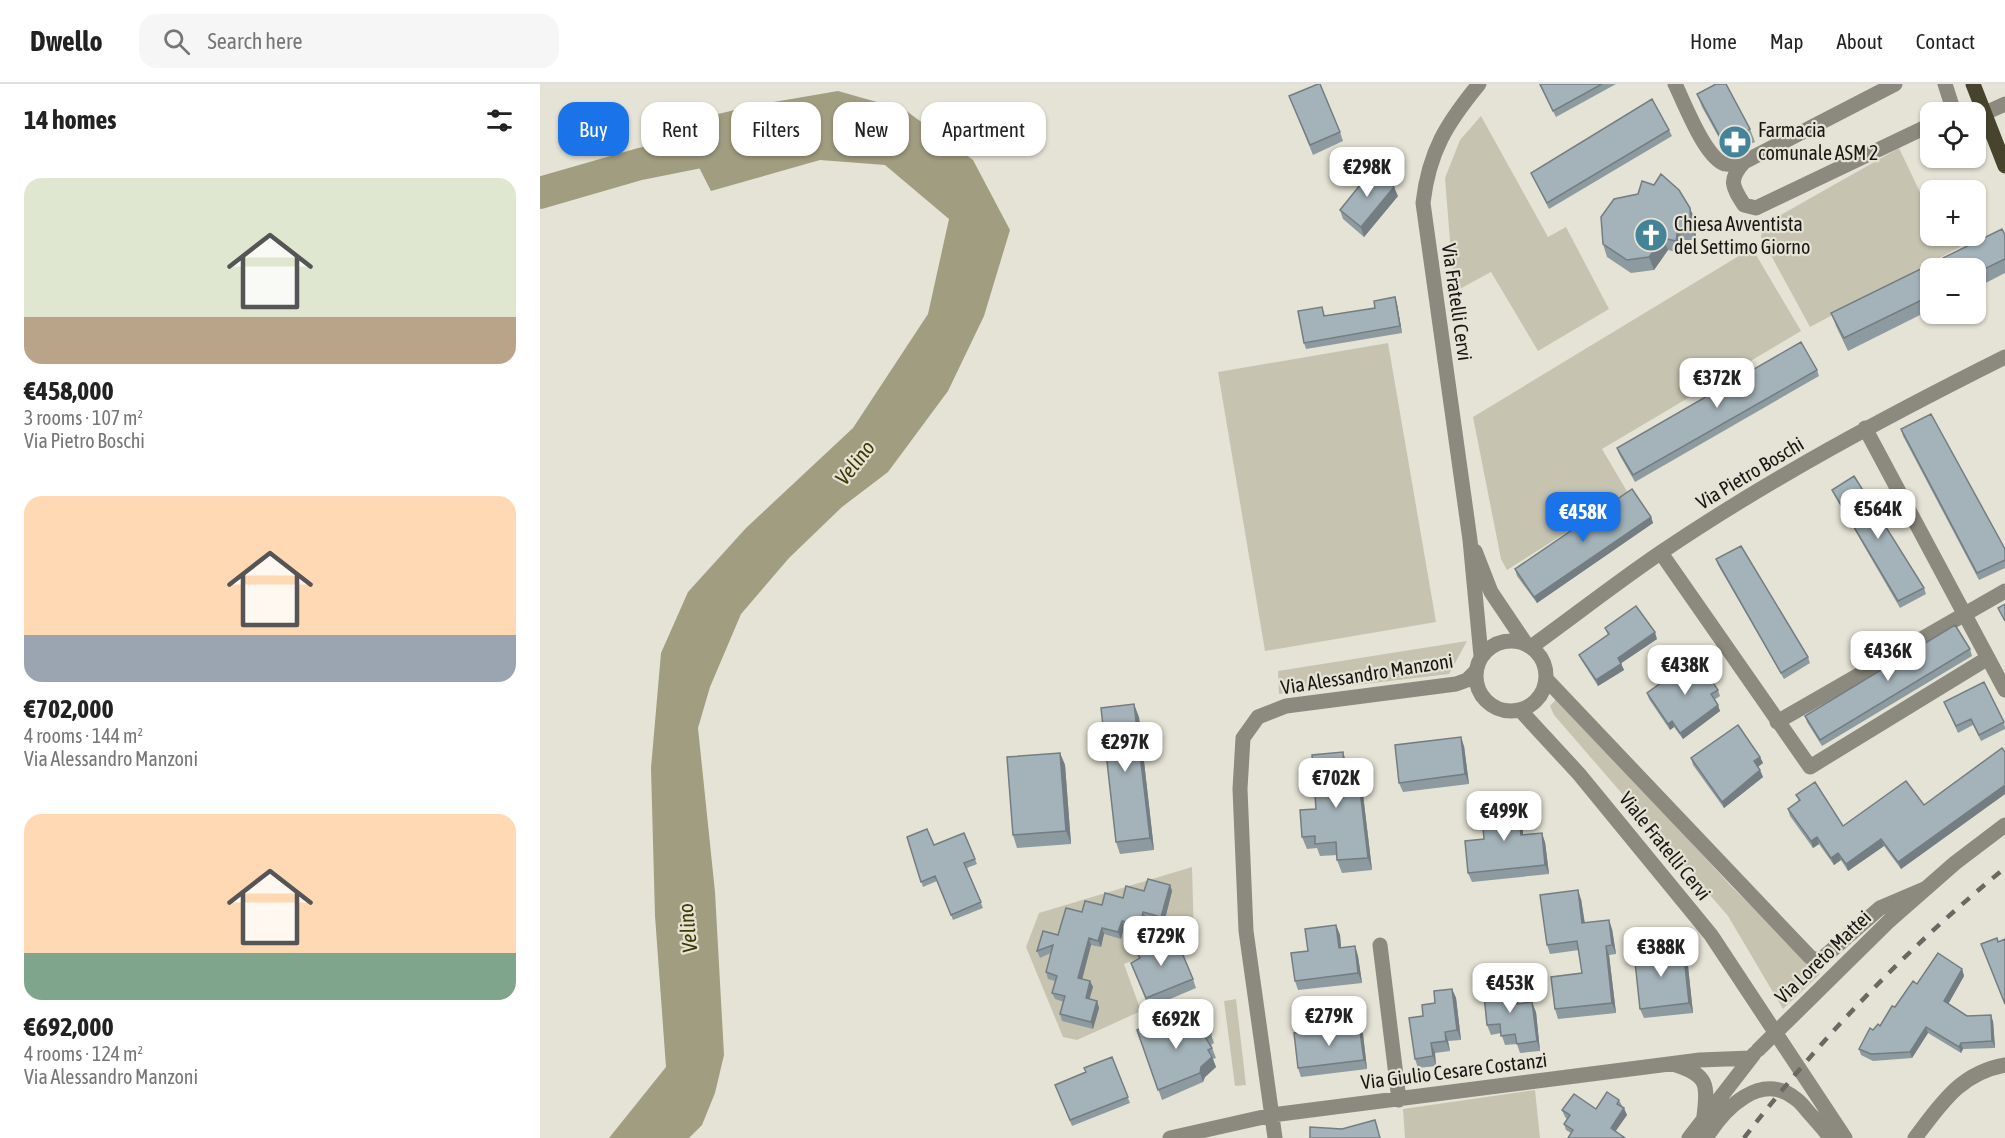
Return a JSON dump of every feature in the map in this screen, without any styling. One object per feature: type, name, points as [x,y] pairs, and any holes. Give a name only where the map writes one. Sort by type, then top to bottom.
[{"type":"main road","points":[[1973,84],[1979,102]]},
{"type":"main road","points":[[1986,121],[2005,166]]},
{"type":"street","name":"Via Fratelli Cervi","points":[[1479,84],[1451,118],[1438,141],[1425,183],[1423,202],[1470,540],[1479,663]]},
{"type":"street","points":[[1675,84],[1706,145],[1719,160],[1726,164],[1744,162],[1895,84]]},
{"type":"street","points":[[1945,84],[1951,102]]},
{"type":"street","points":[[1986,113],[2005,104]]},
{"type":"street","points":[[1744,162],[1734,174],[1733,187],[1744,205],[1756,208],[1920,129]]},
{"type":"street","name":"Via Pietro Boschi","points":[[1529,646],[1661,553],[1865,428],[2005,357]]},
{"type":"street","points":[[1865,428],[2005,690]]},
{"type":"street","name":"Via Fratelli Cervi","points":[[1470,540],[1491,592],[1529,646]]},
{"type":"street","points":[[1661,553],[1810,767],[1988,658]]},
{"type":"street","points":[[1777,722],[2005,591]]},
{"type":"street","points":[[1510,640],[1529,646],[1540,655],[1545,666],[1546,679],[1538,699],[1520,710],[1497,708],[1487,702],[1476,682],[1479,663],[1499,643],[1510,640]]},
{"type":"street","name":"Via Alessandro Manzoni","points":[[1275,1138],[1246,931],[1240,789],[1243,738],[1258,717],[1286,706],[1456,684],[1467,680],[1479,663]]},
{"type":"street","points":[[1546,679],[1810,957],[1816,960],[1824,957],[1880,908],[1927,888]]},
{"type":"street","name":"Viale Fratelli Cervi","points":[[1520,710],[1579,774],[1711,935],[1845,1138]]},
{"type":"street","name":"Via Loreto Mattei","points":[[1689,1138],[1754,1054],[1890,920],[2005,825]]},
{"type":"street","points":[[1380,945],[1399,1100]]},
{"type":"street","name":"Via Giulio Cesare Costanzi","points":[[1170,1138],[1272,1115],[1754,1054]]},
{"type":"street","points":[[1673,1064],[1696,1071],[1703,1081],[1707,1093],[1704,1117]]},
{"type":"street","points":[[1916,1138],[1945,1099],[1966,1080],[1984,1069],[2005,1065]]},
{"type":"street","points":[[1706,1138],[1718,1119],[1744,1096],[1767,1089],[1774,1089],[1797,1099],[1830,1138]]},
{"type":"shaded area","points":[[1481,116],[1548,237],[1566,227],[1609,309],[1538,351],[1491,272],[1454,292],[1445,178],[1460,140]]},
{"type":"shaded area","points":[[1899,148],[1920,192],[1920,246],[1960,247],[1939,258],[1920,258],[1920,268],[1810,327],[1761,237],[1763,225]]},
{"type":"shaded area","points":[[1752,248],[1801,331],[1602,449],[1628,493],[1507,570],[1501,559],[1473,417]]},
{"type":"shaded area","points":[[1388,343],[1436,622],[1265,651],[1218,372]]},
{"type":"shaded area","points":[[1467,641],[1449,674],[1279,694],[1278,671]]},
{"type":"shaded area","points":[[1558,697],[1731,886],[1820,974],[1783,1009],[1728,916],[1554,715],[1550,706]]},
{"type":"shaded area","points":[[1192,867],[1194,938],[1124,964],[1141,1011],[1077,1040],[1063,1037],[1026,947],[1039,913]]},
{"type":"shaded area","points":[[1236,999],[1246,1085],[1235,1086],[1224,1001]]},
{"type":"shaded area","points":[[1535,1090],[1540,1138],[1405,1138],[1403,1109]]},
{"type":"water","points":[[838,91],[877,102],[833,102],[833,156],[909,156],[909,113],[921,122],[921,156],[968,156],[973,160],[1010,230],[984,316],[948,391],[888,472],[842,507],[789,558],[741,614],[710,687],[698,728],[715,892],[724,1055],[715,1093],[702,1125],[689,1138],[609,1138],[666,1067],[655,916],[651,768],[661,653],[688,592],[746,528],[853,428],[928,314],[949,219],[885,165],[820,160],[711,191],[693,156],[719,156],[719,114],[731,111],[731,156],[821,156],[821,102],[774,102]]},
{"type":"building","points":[[1320,84],[1340,132],[1310,145],[1289,96]]},
{"type":"building","points":[[1540,84],[1602,84],[1553,111]]},
{"type":"building","points":[[1716,84],[1726,84],[1750,129],[1723,142],[1697,94]]},
{"type":"building","points":[[1652,99],[1669,130],[1547,203],[1531,173]]},
{"type":"building","points":[[1373,169],[1394,187],[1361,227],[1340,210]]},
{"type":"building","name":"Chiesa Avventista del Settimo Giorno","points":[[1661,174],[1679,190],[1690,208],[1691,228],[1678,228],[1676,241],[1663,238],[1649,257],[1627,260],[1603,244],[1601,217],[1614,199],[1638,194],[1642,181],[1654,185]]},
{"type":"building","points":[[2002,229],[2005,235],[2005,259],[1986,268],[1986,258],[1943,258],[1967,246],[1986,246],[1986,237]]},
{"type":"building","points":[[1920,269],[1920,301],[1844,338],[1831,313]]},
{"type":"building","points":[[1395,297],[1400,326],[1304,343],[1298,311],[1322,307],[1324,316],[1375,308],[1374,301]]},
{"type":"building","points":[[1801,342],[1817,370],[1633,475],[1617,448]]},
{"type":"building","points":[[1931,414],[2005,549],[2005,560],[1977,573],[1901,429]]},
{"type":"building","points":[[1854,476],[1924,588],[1898,601],[1832,490]]},
{"type":"building","points":[[1632,489],[1651,517],[1534,597],[1515,569]]},
{"type":"building","points":[[1741,546],[1808,657],[1781,673],[1716,559]]},
{"type":"building","points":[[2005,604],[2005,621],[1998,608]]},
{"type":"building","points":[[1636,606],[1655,632],[1618,658],[1621,664],[1596,680],[1579,655],[1609,634],[1605,628]]},
{"type":"building","points":[[1955,625],[1970,649],[1820,740],[1805,716]]},
{"type":"building","points":[[1696,658],[1718,690],[1711,694],[1718,705],[1680,733],[1672,721],[1668,724],[1647,693]]},
{"type":"building","points":[[1984,682],[2004,722],[1979,735],[1971,719],[1956,726],[1944,702]]},
{"type":"building","points":[[1134,704],[1150,838],[1116,842],[1101,708]]},
{"type":"building","points":[[1738,725],[1760,757],[1754,761],[1760,770],[1722,802],[1691,758]]},
{"type":"building","points":[[1461,737],[1465,774],[1399,783],[1395,745]]},
{"type":"building","points":[[2002,748],[2005,752],[2005,785],[1898,862],[1881,839],[1846,864],[1838,853],[1831,858],[1817,837],[1811,841],[1788,809],[1800,800],[1796,795],[1815,782],[1843,826],[1906,781],[1924,805]]},
{"type":"building","points":[[1343,752],[1345,775],[1358,773],[1368,858],[1337,860],[1336,842],[1315,844],[1315,836],[1302,837],[1300,810],[1316,809],[1312,755]]},
{"type":"building","points":[[1060,753],[1066,831],[1013,835],[1007,757]]},
{"type":"building","points":[[1517,802],[1521,835],[1542,833],[1545,865],[1468,873],[1465,841],[1484,839],[1481,806]]},
{"type":"building","points":[[927,829],[934,845],[964,833],[975,859],[964,863],[981,902],[951,915],[935,876],[921,882],[907,837]]},
{"type":"building","points":[[1148,879],[1170,885],[1161,917],[1143,912],[1140,926],[1122,921],[1118,932],[1102,928],[1098,941],[1089,938],[1078,978],[1090,981],[1086,998],[1097,1001],[1091,1022],[1060,1014],[1065,996],[1052,993],[1057,976],[1046,972],[1053,945],[1037,951],[1043,931],[1058,935],[1066,908],[1082,912],[1085,901],[1102,905],[1105,893],[1123,898],[1126,886],[1144,891]]},
{"type":"building","points":[[1578,890],[1582,923],[1609,920],[1612,945],[1606,946],[1612,1003],[1555,1009],[1551,977],[1582,973],[1577,941],[1547,945],[1540,895]]},
{"type":"building","points":[[1336,925],[1339,948],[1355,946],[1358,973],[1295,981],[1291,953],[1308,951],[1305,929]]},
{"type":"building","points":[[1175,936],[1193,979],[1146,998],[1131,963],[1140,958],[1135,949]]},
{"type":"building","points":[[1997,938],[1998,942],[2005,939],[2005,1004],[1981,944]]},
{"type":"building","points":[[1683,947],[1689,1003],[1640,1009],[1634,952]]},
{"type":"building","points":[[1938,953],[1962,969],[1944,1001],[1967,1016],[1991,1015],[1992,1041],[1961,1043],[1959,1047],[1926,1027],[1910,1052],[1871,1054],[1859,1049],[1870,1028],[1873,1030],[1878,1024],[1880,1026],[1892,1006],[1895,1007],[1913,981],[1917,984]]},
{"type":"building","points":[[1503,983],[1504,994],[1515,992],[1517,1004],[1532,1002],[1537,1041],[1517,1044],[1515,1034],[1501,1036],[1500,1024],[1487,1025],[1483,985]]},
{"type":"building","points":[[1452,989],[1457,1030],[1445,1032],[1446,1041],[1431,1043],[1433,1056],[1415,1059],[1409,1018],[1423,1016],[1422,1005],[1435,1003],[1434,991]]},
{"type":"building","points":[[1203,1015],[1211,1034],[1205,1037],[1212,1048],[1208,1050],[1212,1057],[1201,1067],[1200,1073],[1158,1090],[1137,1030],[1168,1018],[1171,1027]]},
{"type":"building","points":[[1359,1025],[1364,1060],[1298,1068],[1294,1033]]},
{"type":"building","points":[[1112,1057],[1128,1097],[1070,1120],[1055,1085],[1086,1072],[1084,1068]]},
{"type":"building","points":[[1607,1092],[1619,1100],[1617,1104],[1624,1108],[1611,1128],[1625,1138],[1568,1138],[1573,1130],[1564,1124],[1570,1115],[1562,1110],[1574,1094],[1596,1109]]},
{"type":"building","points":[[1375,1120],[1380,1138],[1310,1138],[1310,1127],[1342,1129]]},
{"type":"waterway","name":"Velino","points":[[540,193],[640,164],[731,146]]},
{"type":"railway","points":[[1744,1138],[1834,1030],[1900,962],[2005,868]]},
{"type":"place","name":"Farmacia comunale ASM 2","points":[[1735,142]]},
{"type":"place","name":"Chiesa Avventista del Settimo Giorno","points":[[1651,235]]}]
